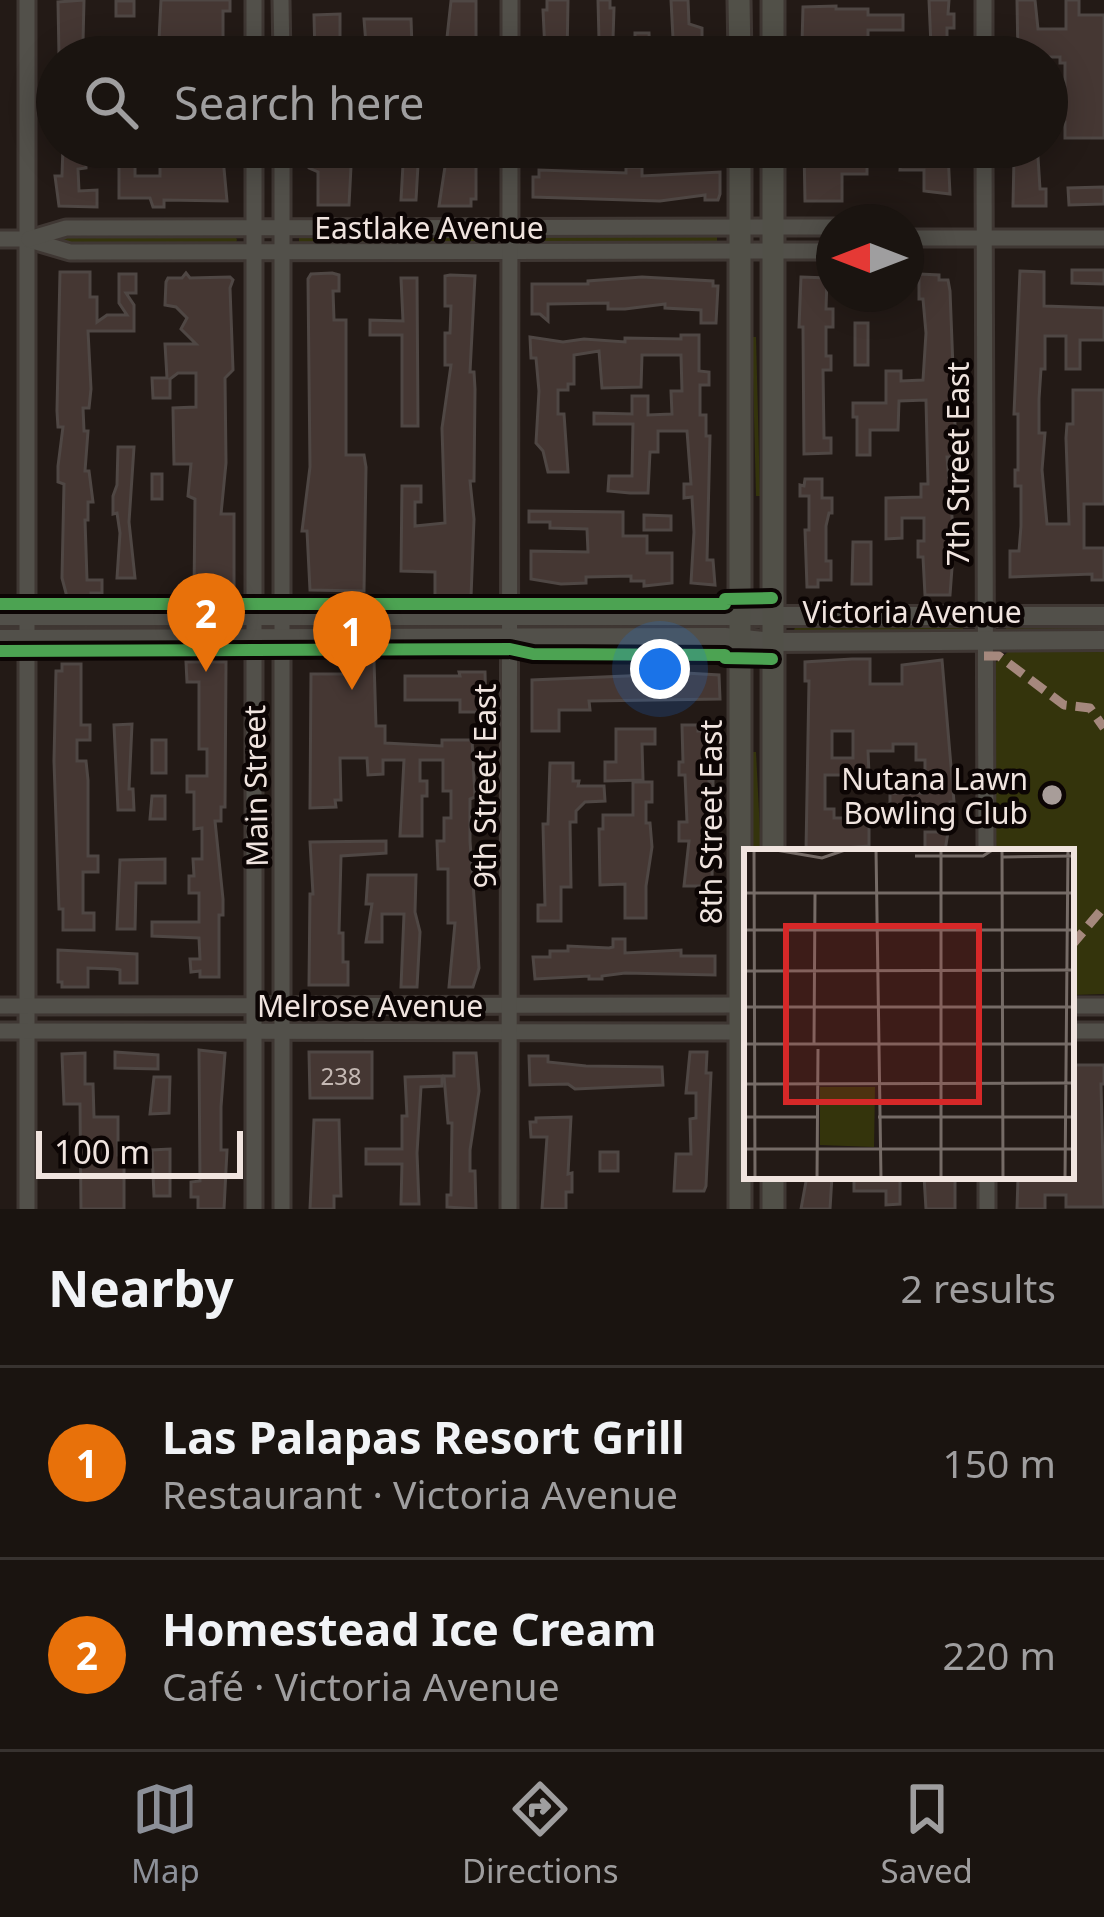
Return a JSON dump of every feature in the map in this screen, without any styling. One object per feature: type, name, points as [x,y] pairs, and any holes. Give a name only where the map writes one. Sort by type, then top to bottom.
[{"type":"main road","points":[[740,0],[740,36]]},
{"type":"main road","points":[[772,0],[772,36]]},
{"type":"main road","name":"8th Street East","points":[[740,168],[740,1209]]},
{"type":"main road","name":"8th Street East","points":[[772,168],[773,849]]},
{"type":"main road","points":[[772,1209],[773,1179]]},
{"type":"street","points":[[27,0],[27,1209]]},
{"type":"street","points":[[254,0],[254,36]]},
{"type":"street","points":[[281,0],[282,36]]},
{"type":"street","points":[[510,36],[511,0]]},
{"type":"street","points":[[984,0],[984,36]]},
{"type":"street","name":"Main Street","points":[[254,168],[254,1209]]},
{"type":"street","name":"Main Street","points":[[282,1209],[283,168]]},
{"type":"street","name":"9th Street East","points":[[509,1209],[510,168]]},
{"type":"street","name":"7th Street East","points":[[984,168],[986,849]]},
{"type":"street","name":"Eastlake Avenue","points":[[0,239],[26,239],[66,228],[816,227]]},
{"type":"street","points":[[924,238],[1104,238]]},
{"type":"street","name":"Eastlake Avenue","points":[[26,239],[70,252],[816,251]]},
{"type":"street","name":"Victoria Avenue","points":[[0,616],[740,628],[772,616],[1104,616]]},
{"type":"street","name":"Victoria Avenue","points":[[0,639],[281,638],[511,627]]},
{"type":"street","name":"Victoria Avenue","points":[[740,628],[773,642],[1104,640]]},
{"type":"street","name":"Melrose Avenue","points":[[0,1006],[741,1005]]},
{"type":"street","name":"Melrose Avenue","points":[[0,1030],[741,1032]]},
{"type":"shaded area","points":[[487,233],[488,245],[299,245],[299,234]]},
{"type":"shaded area","points":[[530,233],[717,234],[717,244],[531,246]]},
{"type":"shaded area","points":[[49,234],[235,235],[237,240],[235,244],[51,243]]},
{"type":"shaded area","points":[[752,337],[756,337],[760,496],[756,496]]},
{"type":"shaded area","points":[[1104,621],[1104,634],[1006,633],[1006,623]]},
{"type":"shaded area","points":[[306,622],[488,622],[488,630],[306,629]]},
{"type":"shaded area","points":[[530,622],[718,622],[718,629],[531,630]]},
{"type":"shaded area","points":[[48,623],[231,624],[229,630],[51,630]]},
{"type":"shaded area","points":[[963,623],[963,633],[793,634],[795,627]]},
{"type":"shaded area","points":[[1104,650],[1104,994],[1074,995],[1074,849],[996,849],[995,663],[1009,651]]},
{"type":"shaded area","points":[[752,752],[756,752],[761,849],[752,849]]},
{"type":"building","points":[[84,0],[83,36],[59,36],[58,2]]},
{"type":"building","points":[[161,0],[230,0],[230,11],[223,11],[223,36],[159,36]]},
{"type":"building","points":[[547,0],[568,0],[567,36],[544,36],[543,10],[547,10]]},
{"type":"building","points":[[598,0],[610,0],[613,36],[599,36]]},
{"type":"building","points":[[671,0],[688,0],[689,24],[702,28],[702,36],[673,36]]},
{"type":"building","points":[[929,0],[949,0],[954,28],[947,28],[947,36],[931,36]]},
{"type":"building","points":[[1017,0],[1035,0],[1038,29],[1066,29],[1066,0],[1079,0],[1079,15],[1104,15],[1104,138],[1068,138],[1068,36],[1018,36]]},
{"type":"building","points":[[116,1],[134,1],[134,16],[116,16]]},
{"type":"building","points":[[451,1],[476,1],[476,36],[447,36]]},
{"type":"building","points":[[836,6],[868,9],[868,15],[903,15],[903,30],[868,30],[868,36],[802,36],[803,7]]},
{"type":"building","points":[[340,14],[340,36],[314,36],[314,15]]},
{"type":"building","points":[[364,19],[411,19],[412,36],[365,36]]},
{"type":"building","points":[[62,168],[86,168],[78,169],[79,191],[97,190],[97,207],[59,206],[55,176],[62,176]]},
{"type":"building","points":[[119,168],[135,168],[135,176],[160,176],[160,168],[224,168],[227,201],[164,200],[164,207],[153,207],[150,198],[119,198]]},
{"type":"building","points":[[309,168],[351,168],[349,205],[318,205],[318,172]]},
{"type":"building","points":[[403,168],[418,168],[416,200],[401,200]]},
{"type":"building","points":[[445,168],[476,168],[476,199],[471,199],[471,206],[439,206]]},
{"type":"building","points":[[626,168],[642,168],[642,176],[720,172],[720,194],[718,200],[705,200],[705,195],[660,201],[533,197],[533,177],[539,177],[539,170],[626,173]]},
{"type":"building","points":[[804,168],[867,168],[867,174],[842,174],[842,201],[805,201]]},
{"type":"building","points":[[949,168],[950,194],[924,191],[924,170],[900,170]]},
{"type":"building","points":[[1014,168],[1039,168],[1046,206],[1013,206]]},
{"type":"building","points":[[1104,187],[1104,204],[1069,205],[1068,188]]},
{"type":"building","points":[[1072,270],[1104,270],[1104,284],[1072,283]]},
{"type":"building","points":[[1020,271],[1044,272],[1044,306],[1104,308],[1104,340],[1080,340],[1080,369],[1066,369],[1066,336],[1045,336],[1039,433],[1045,433],[1042,470],[1047,524],[1069,524],[1066,438],[1067,424],[1073,424],[1073,390],[1104,390],[1104,504],[1084,504],[1084,548],[1104,548],[1104,580],[1092,580],[1092,574],[1010,577],[1010,551],[1019,551],[1021,526],[1021,486],[1015,486],[1018,414],[1014,414]]},
{"type":"building","points":[[60,272],[90,272],[97,322],[107,315],[127,315],[119,303],[119,274],[136,274],[136,293],[126,293],[134,305],[134,331],[88,331],[91,389],[89,408],[83,408],[84,431],[88,431],[85,471],[89,471],[93,502],[88,502],[85,520],[87,580],[102,580],[102,593],[91,593],[91,597],[67,597],[62,578],[64,484],[58,482],[58,466],[63,427],[58,427],[57,411]]},
{"type":"building","points":[[186,273],[190,278],[233,280],[233,370],[225,378],[221,514],[234,514],[234,595],[194,595],[195,499],[188,496],[191,464],[174,464],[173,408],[196,407],[196,373],[178,373],[170,379],[170,398],[153,398],[152,378],[167,378],[165,344],[196,344],[181,329],[187,318],[176,307],[165,305],[168,278],[182,278]]},
{"type":"building","points":[[311,274],[339,275],[339,291],[333,291],[334,320],[346,320],[346,455],[364,455],[366,467],[364,591],[310,590],[307,531],[302,531],[310,467],[308,279]]},
{"type":"building","points":[[924,274],[939,275],[939,280],[948,280],[950,291],[955,420],[954,457],[947,457],[954,541],[950,595],[925,595],[923,557],[918,557],[924,518],[902,518],[902,538],[886,539],[886,498],[921,497],[921,484],[928,484],[926,400],[899,401],[898,430],[870,430],[870,455],[857,455],[857,417],[853,417],[853,403],[886,403],[886,371],[901,371],[901,381],[923,380]]},
{"type":"building","points":[[445,276],[475,276],[470,372],[474,372],[475,389],[471,597],[435,597],[435,572],[401,571],[402,486],[421,486],[415,526],[445,523],[442,428],[451,365],[445,365],[445,333],[450,333],[451,306],[445,306]]},
{"type":"building","points":[[642,277],[713,281],[718,286],[716,323],[701,323],[701,310],[665,308],[665,304],[608,309],[608,303],[548,304],[548,321],[532,314],[532,284]]},
{"type":"building","points":[[801,277],[816,278],[816,312],[833,312],[833,327],[826,327],[831,370],[823,370],[824,438],[831,438],[831,453],[804,454],[803,327],[799,327]]},
{"type":"building","points":[[401,278],[417,278],[418,426],[402,426],[402,335],[370,335],[370,320],[403,321]]},
{"type":"building","points":[[855,323],[868,323],[868,365],[855,365]]},
{"type":"building","points":[[681,335],[699,335],[699,371],[709,372],[709,385],[700,385],[700,415],[706,415],[706,436],[710,436],[707,560],[713,560],[715,585],[691,583],[692,497],[684,498],[684,484],[691,484],[687,431],[658,431],[658,452],[650,452],[648,493],[630,493],[608,491],[609,476],[632,476],[633,424],[594,424],[594,413],[632,414],[632,396],[648,396],[648,415],[672,414],[671,391],[682,391],[681,355],[642,355],[641,387],[602,388],[599,351],[574,355],[574,384],[558,390],[568,472],[548,472],[536,443],[539,391],[530,337],[625,342],[625,338],[681,339]]},
{"type":"building","points":[[118,447],[134,447],[129,522],[135,578],[117,578],[120,533],[113,496]]},
{"type":"building","points":[[152,474],[162,474],[162,499],[152,499]]},
{"type":"building","points":[[805,479],[822,479],[822,498],[832,498],[826,526],[831,580],[818,580],[818,587],[807,587],[809,496],[800,496]]},
{"type":"building","points":[[529,511],[623,512],[623,536],[647,536],[647,553],[672,553],[672,583],[644,586],[644,581],[631,581],[631,576],[586,577],[586,583],[561,584],[531,579],[531,551],[588,552],[587,529],[529,522]]},
{"type":"building","points":[[644,515],[671,516],[671,530],[644,530]]},
{"type":"building","points":[[853,542],[871,542],[871,584],[852,584]]},
{"type":"building","points":[[870,659],[870,684],[902,684],[902,665],[942,660],[954,802],[950,810],[890,808],[890,793],[925,793],[925,760],[916,760],[916,744],[893,744],[893,751],[868,751],[869,775],[825,775],[825,809],[834,809],[834,818],[869,818],[869,846],[806,849],[809,681],[805,681],[805,662]],"holes":[[[832,731],[853,731],[853,758],[832,758]]]},
{"type":"building","points":[[359,661],[374,661],[376,726],[385,726],[385,743],[442,746],[442,740],[472,740],[475,797],[470,799],[470,841],[479,968],[473,987],[449,987],[455,923],[448,923],[448,869],[438,869],[437,841],[444,841],[444,818],[451,818],[451,791],[443,791],[443,760],[420,760],[420,781],[427,781],[427,796],[422,796],[422,836],[400,836],[404,760],[383,760],[383,774],[368,775],[367,758],[340,758],[341,800],[335,800],[336,807],[310,808],[311,674],[359,674]]},
{"type":"building","points":[[186,662],[226,662],[225,807],[221,807],[221,821],[215,821],[223,899],[219,977],[191,972],[190,959],[200,959],[199,938],[152,936],[152,922],[199,922],[199,893],[189,893],[189,876],[194,876],[193,859],[202,859],[202,828],[194,829],[194,792],[187,792],[187,776],[207,776],[207,749],[199,749],[199,682],[187,682]]},
{"type":"building","points":[[62,664],[81,664],[81,725],[90,725],[90,740],[77,740],[77,761],[86,761],[88,856],[98,856],[98,872],[83,872],[83,913],[94,913],[94,930],[63,930],[63,909],[59,909],[54,761],[56,671],[62,671]]},
{"type":"building","points":[[650,671],[719,675],[720,699],[589,701],[590,710],[559,710],[559,731],[532,731],[532,680],[650,675]]},
{"type":"building","points":[[459,672],[485,672],[486,712],[460,712],[460,700],[405,700],[405,676],[460,676]]},
{"type":"building","points":[[132,724],[129,789],[133,789],[134,810],[118,810],[114,725]]},
{"type":"building","points":[[682,725],[698,725],[698,731],[707,731],[709,781],[713,781],[709,886],[684,886],[689,841],[679,841],[679,822],[687,822],[685,775],[679,775]]},
{"type":"building","points":[[616,729],[655,729],[655,744],[642,744],[643,780],[605,781],[605,762],[616,762]]},
{"type":"building","points":[[152,740],[166,740],[166,773],[152,773]]},
{"type":"building","points":[[550,763],[573,763],[573,781],[579,781],[578,786],[604,786],[605,801],[585,802],[576,811],[576,822],[570,822],[571,887],[561,887],[561,921],[538,921],[538,905],[545,905],[543,824],[548,824]]},
{"type":"building","points":[[633,782],[652,782],[652,802],[646,802],[652,847],[646,918],[625,918],[625,884],[600,885],[603,815],[633,815]]},
{"type":"building","points":[[152,796],[165,796],[165,819],[150,819]]},
{"type":"building","points":[[925,832],[948,832],[945,849],[925,849]]},
{"type":"building","points":[[386,841],[386,853],[341,856],[339,933],[343,933],[348,985],[309,985],[310,842]]},
{"type":"building","points":[[165,859],[165,883],[136,883],[135,929],[117,929],[120,860]]},
{"type":"building","points":[[368,875],[416,875],[417,987],[401,987],[404,914],[382,914],[382,942],[366,942],[372,904],[366,904]]},
{"type":"building","points":[[613,939],[625,939],[625,953],[681,950],[681,956],[715,956],[715,975],[625,973],[602,979],[535,979],[533,957],[550,957],[550,951],[568,951],[568,946],[609,948]]},
{"type":"building","points":[[58,950],[137,954],[137,983],[120,983],[120,970],[88,968],[88,987],[62,987]]},
{"type":"building","points":[[199,1050],[225,1053],[221,1107],[221,1150],[227,1150],[224,1209],[198,1209],[198,1197],[191,1197],[191,1182],[200,1181]]},
{"type":"building","points":[[115,1052],[158,1055],[158,1069],[115,1068]]},
{"type":"building","points":[[309,1052],[372,1052],[372,1098],[310,1098]]},
{"type":"building","points":[[690,1052],[707,1052],[706,1073],[711,1073],[706,1186],[704,1191],[674,1191],[676,1154],[691,1154],[690,1119],[696,1118],[696,1093],[686,1093]]},
{"type":"building","points":[[85,1053],[85,1084],[93,1084],[94,1117],[118,1117],[124,1209],[81,1209],[80,1104],[64,1104],[62,1054]]},
{"type":"building","points":[[454,1053],[476,1053],[479,1091],[470,1171],[475,1171],[476,1209],[447,1207],[452,1123],[448,1123],[444,1076],[454,1076]]},
{"type":"building","points":[[529,1056],[586,1066],[662,1067],[663,1085],[575,1089],[568,1084],[530,1085]]},
{"type":"building","points":[[1074,1065],[1104,1065],[1104,1207],[1066,1207],[1066,1195],[1045,1195],[1045,1209],[1017,1209],[1018,1179],[1074,1179]]},
{"type":"building","points":[[442,1076],[442,1086],[421,1087],[419,1204],[401,1204],[402,1164],[366,1164],[366,1149],[402,1149],[402,1116],[407,1116],[405,1077]]},
{"type":"building","points":[[154,1077],[170,1077],[169,1113],[150,1114]]},
{"type":"building","points":[[571,1117],[568,1174],[572,1173],[572,1192],[566,1192],[566,1209],[542,1209],[547,1137],[531,1137],[530,1122]]},
{"type":"building","points":[[314,1120],[339,1120],[341,1196],[334,1196],[334,1209],[310,1209]]},
{"type":"building","points":[[170,1149],[170,1196],[154,1196],[152,1150]]},
{"type":"building","points":[[600,1152],[618,1152],[618,1171],[600,1171]]},
{"type":"building","points":[[806,1179],[832,1179],[830,1209],[801,1209]]},
{"type":"building","points":[[854,1179],[900,1179],[900,1204],[886,1205],[886,1191],[854,1191]]},
{"type":"building","points":[[924,1179],[955,1179],[955,1209],[926,1209]]},
{"type":"marked path","points":[[984,656],[999,656],[1064,705],[1090,708],[1104,728]]},
{"type":"marked path","points":[[1074,942],[1104,907]]},
{"type":"cycle path","points":[[0,604],[725,604],[725,599],[772,598]]},
{"type":"cycle path","points":[[0,651],[510,649],[533,654],[772,659]]},
{"type":"place","name":"Homestead Ice Cream","points":[[206,672]]},
{"type":"place","name":"Las Palapas Resort Grill","points":[[352,690]]},
{"type":"place","name":"Nutana Lawn Bowling Club","points":[[1052,795]]}]
